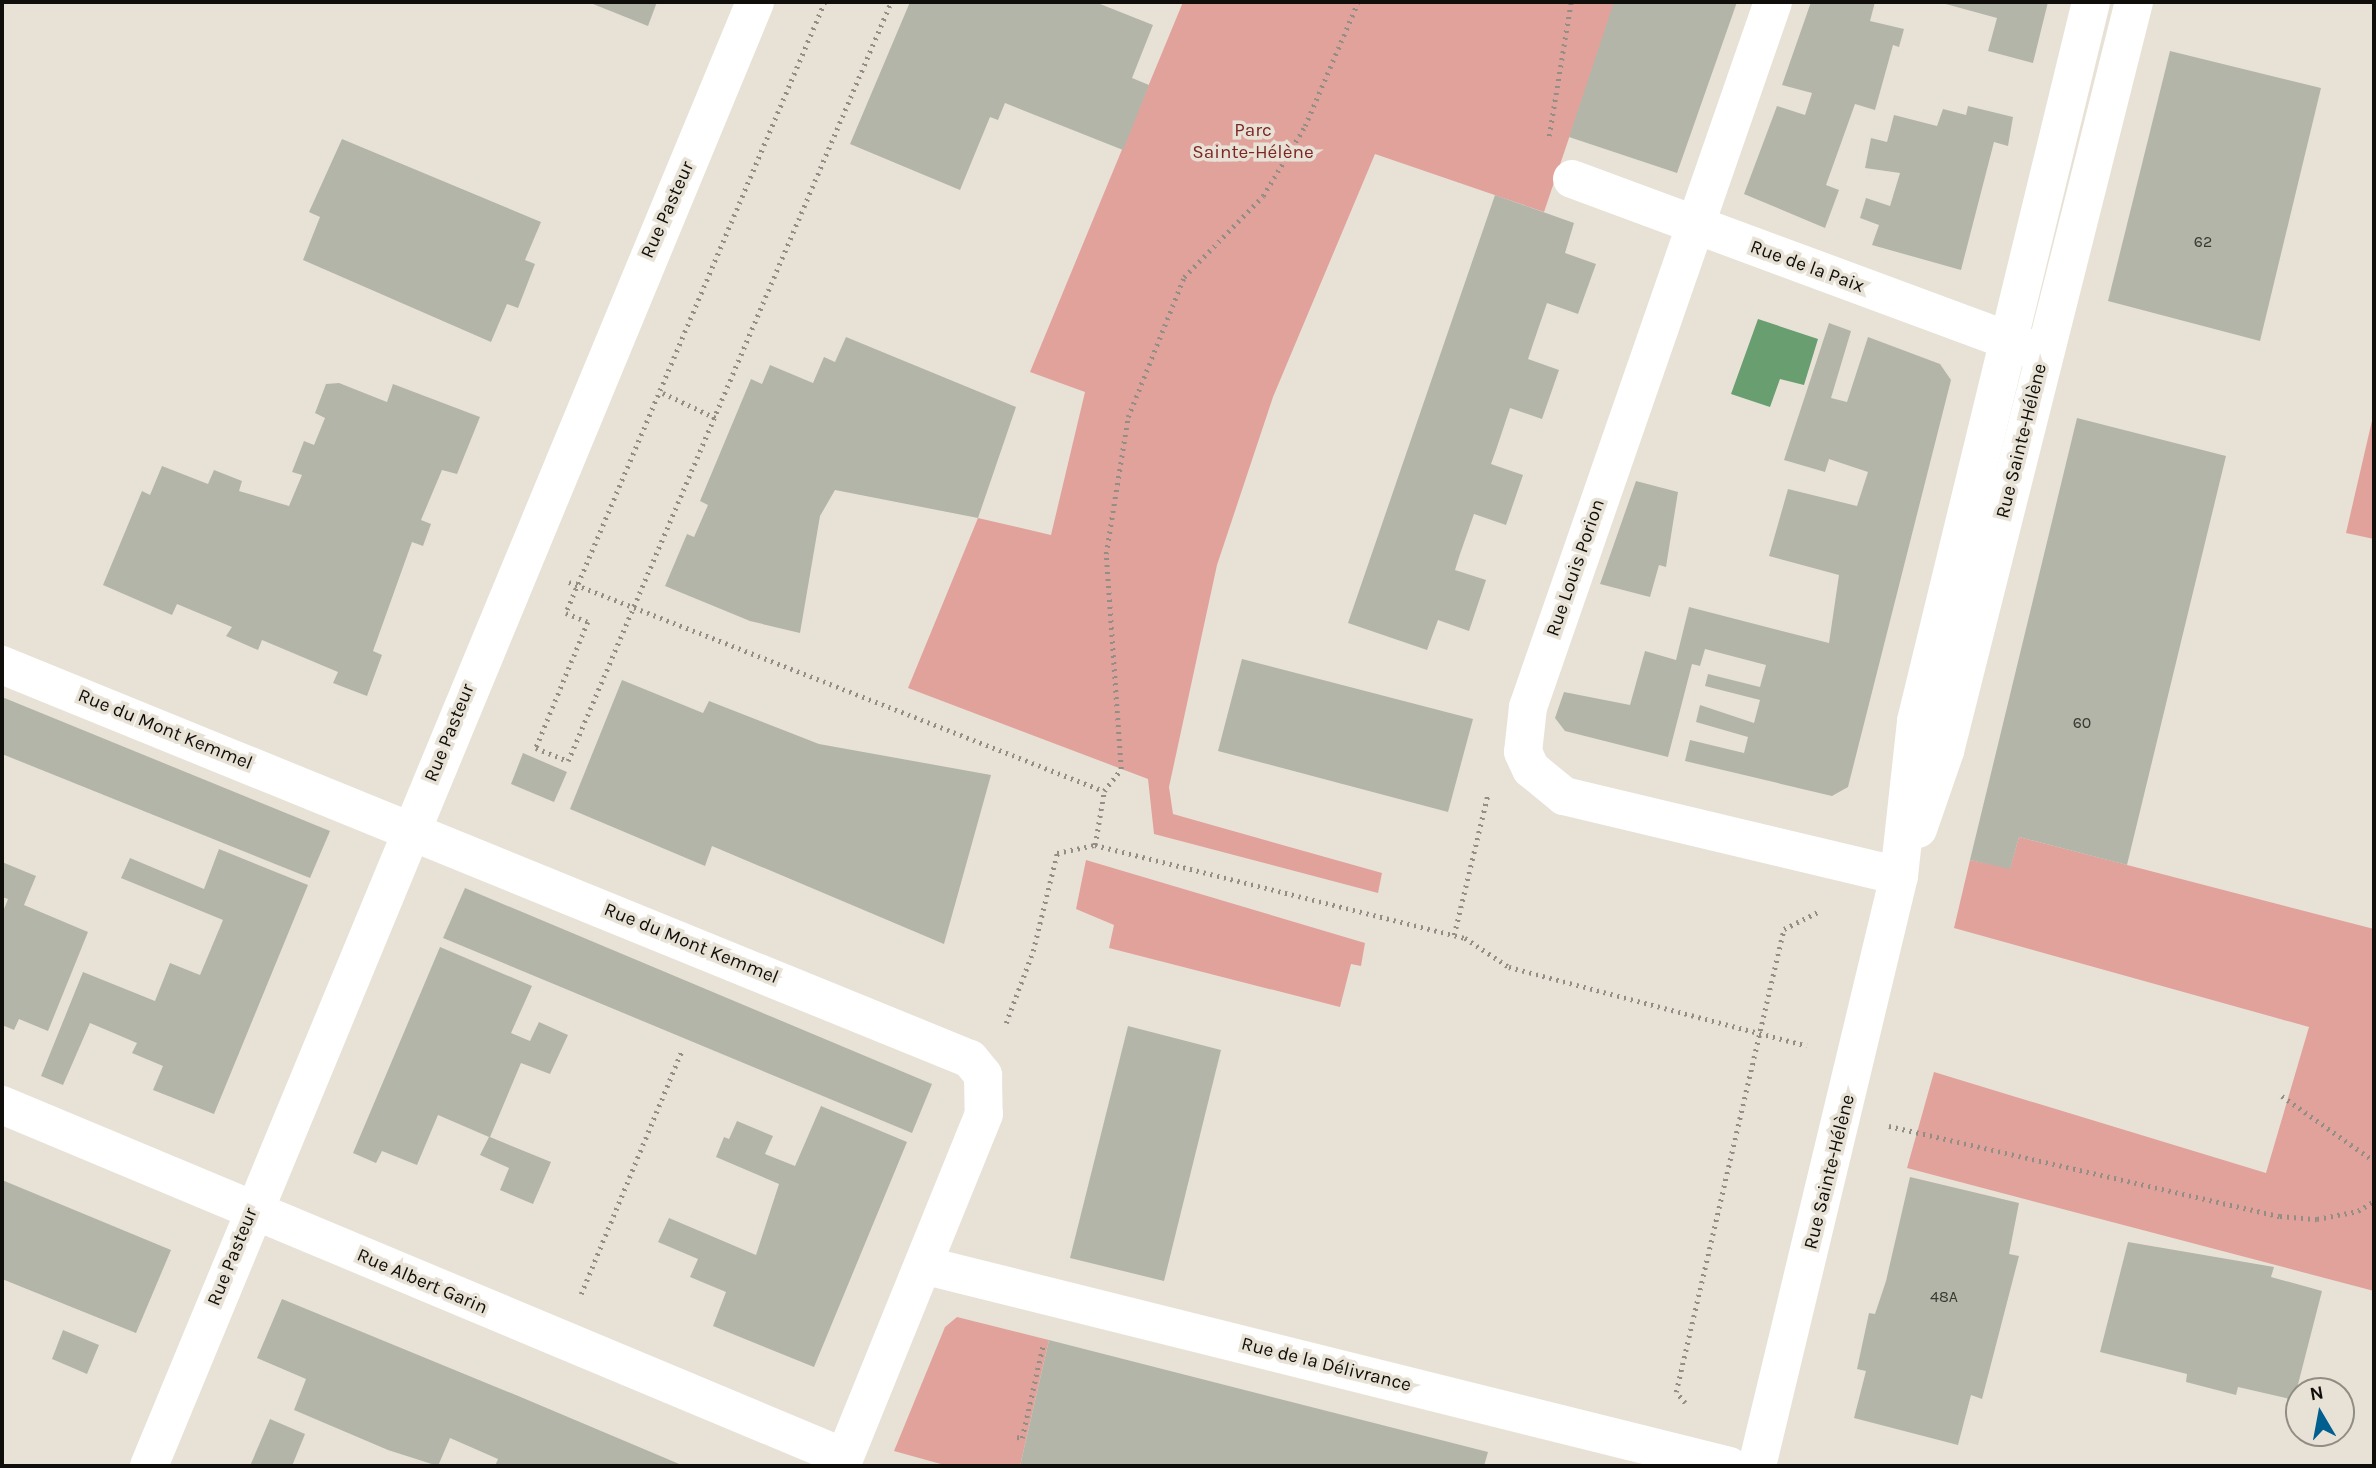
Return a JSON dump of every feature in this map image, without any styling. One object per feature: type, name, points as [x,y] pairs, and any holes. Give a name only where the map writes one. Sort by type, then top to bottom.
[{"type":"street","name":"Rue Pasteur","points":[[149,1466],[410,827],[755,2]]},
{"type":"street","name":"Rue Louis Porion","points":[[1773,2],[1528,707],[1523,752],[1531,769],[1564,796],[1899,876]]},
{"type":"street","name":"Rue Sainte-Hélène","points":[[1757,1466],[1899,876],[1945,751],[2026,347],[2091,2]]},
{"type":"street","name":"Rue Sainte-Hélène","points":[[2026,347],[2134,2]]},
{"type":"street","name":"Rue de la Paix","points":[[1572,179],[2026,347]]},
{"type":"street","name":"Rue du Mont Kemmel","points":[[2,665],[410,827],[970,1059],[983,1075],[984,1114],[842,1462]]},
{"type":"street","name":"Rue Albert Garin","points":[[2,1105],[562,1340],[842,1462]]},
{"type":"street","name":"Rue de la Délivrance","points":[[923,1265],[1714,1463]]},
{"type":"path","points":[[825,2],[581,587],[566,613],[587,622],[536,748],[568,761],[635,609],[891,2]]},
{"type":"path","points":[[1095,845],[1104,791],[1121,769],[1106,554],[1128,417],[1184,277],[1263,196],[1305,126],[1358,2]]},
{"type":"path","points":[[1571,2],[1544,167],[1572,179]]},
{"type":"path","points":[[663,393],[716,418]]},
{"type":"path","points":[[581,587],[1104,791]]},
{"type":"path","points":[[1454,935],[1478,822]]},
{"type":"path","points":[[1020,990],[1057,853],[1095,845],[1454,935],[1509,967],[1793,1042]]},
{"type":"path","points":[[1714,1463],[1706,1427],[1675,1392],[1784,929],[1826,907]]},
{"type":"path","points":[[562,1340],[681,1052]]},
{"type":"path","points":[[2282,1096],[2374,1161]]},
{"type":"path","points":[[1887,1114],[1884,1125],[2280,1216],[2317,1219],[2358,1211],[2374,1201]]},
{"type":"path","points":[[1017,1437],[1022,1438],[1054,1298]]},
{"type":"green space","name":"Parc Sainte-Hélène","points":[[1183,2],[1615,2],[1544,212],[1375,154],[1273,397],[1217,565],[1169,787],[1173,814],[1382,873],[1378,893],[1154,834],[1148,779],[908,688],[978,518],[1051,535],[1085,392],[1030,372]]},
{"type":"green space","points":[[2374,412],[2374,539],[2346,533]]},
{"type":"green space","points":[[2019,837],[2374,929],[2374,1291],[1907,1168],[1934,1072],[2266,1173],[2309,1027],[1954,928],[1970,860],[2010,868]]},
{"type":"green space","points":[[1086,860],[1365,943],[1361,966],[1351,964],[1340,1007],[1109,948],[1114,925],[1076,909]]},
{"type":"green space","points":[[957,1317],[1049,1340],[1020,1466],[948,1466],[894,1451],[945,1327]]},
{"type":"shaded area","points":[[1758,319],[1818,339],[1804,385],[1780,379],[1770,407],[1731,394]]},
{"type":"building","points":[[588,2],[657,2],[648,26]]},
{"type":"building","points":[[910,2],[1095,2],[1153,25],[1132,78],[1149,85],[1123,150],[1005,103],[998,120],[990,117],[960,190],[850,144]]},
{"type":"building","points":[[1614,2],[1737,2],[1677,173],[1569,137]]},
{"type":"building","points":[[1811,2],[1875,2],[1870,21],[1904,29],[1899,47],[1893,45],[1875,110],[1855,104],[1826,185],[1839,190],[1825,228],[1744,194],[1777,106],[1805,115],[1812,93],[1782,85]]},
{"type":"building","points":[[2048,2],[2033,63],[1988,51],[1997,18],[1942,3]]},
{"type":"building","points":[[2170,51],[2321,88],[2260,341],[2108,301]]},
{"type":"building","points":[[1968,106],[2013,117],[2008,146],[1994,142],[1961,270],[1872,245],[1879,225],[1860,218],[1866,198],[1890,206],[1900,173],[1865,168],[1871,138],[1887,142],[1894,115],[1937,126],[1943,109],[1966,115]]},
{"type":"building","points":[[342,139],[541,222],[525,260],[535,264],[518,308],[507,304],[491,342],[303,260],[320,217],[309,212]]},
{"type":"building","points":[[1495,195],[1574,223],[1565,253],[1596,264],[1578,314],[1547,303],[1528,359],[1559,370],[1542,419],[1510,408],[1491,464],[1523,475],[1506,525],[1474,514],[1460,554],[1455,570],[1486,580],[1469,631],[1438,620],[1427,650],[1348,623]]},
{"type":"building","points":[[1829,323],[1851,331],[1831,398],[1847,402],[1868,337],[1940,364],[1951,380],[1848,787],[1832,796],[1685,761],[1690,740],[1744,753],[1748,737],[1696,722],[1700,705],[1754,723],[1760,700],[1705,686],[1708,674],[1760,687],[1766,665],[1705,649],[1700,666],[1692,664],[1668,757],[1565,731],[1555,718],[1564,692],[1630,705],[1645,651],[1676,660],[1689,607],[1829,643],[1839,575],[1769,556],[1788,489],[1857,506],[1868,472],[1829,459],[1825,472],[1784,460]]},
{"type":"building","points":[[846,337],[1016,407],[978,518],[835,490],[820,516],[800,633],[750,621],[665,586],[687,534],[694,537],[708,505],[700,501],[751,379],[762,384],[770,365],[813,383],[824,357],[835,362]]},
{"type":"building","points":[[339,383],[387,402],[393,384],[480,417],[457,474],[442,470],[421,520],[431,524],[423,546],[412,542],[373,651],[382,655],[367,696],[333,683],[338,672],[262,640],[258,650],[226,636],[232,627],[177,604],[172,615],[103,585],[142,491],[150,495],[162,466],[208,484],[214,470],[242,481],[239,491],[289,506],[302,475],[292,472],[304,441],[314,445],[325,418],[315,413],[326,384]]},
{"type":"building","points":[[2077,418],[2226,456],[2127,865],[2019,837],[2010,869],[1970,860]]},
{"type":"building","points":[[1636,481],[1678,492],[1666,567],[1659,565],[1650,597],[1600,584]]},
{"type":"building","points":[[1242,659],[1473,719],[1448,812],[1218,751]]},
{"type":"building","points":[[622,680],[703,713],[709,701],[819,744],[991,775],[944,944],[712,846],[705,866],[570,809]]},
{"type":"building","points":[[2,697],[330,831],[310,878],[2,754]]},
{"type":"building","points":[[523,753],[567,772],[554,802],[511,784]]},
{"type":"building","points":[[219,849],[308,885],[214,1114],[153,1090],[163,1066],[132,1053],[137,1043],[90,1023],[63,1085],[41,1076],[83,972],[155,1001],[170,963],[200,975],[223,920],[121,878],[130,858],[204,889]]},
{"type":"building","points":[[2,862],[36,876],[24,905],[88,932],[48,1031],[19,1019],[14,1030],[2,1025],[2,914],[8,899],[2,897]]},
{"type":"building","points":[[465,888],[932,1084],[912,1133],[443,938]]},
{"type":"building","points":[[440,947],[532,986],[511,1033],[530,1041],[539,1022],[568,1035],[550,1074],[521,1063],[490,1137],[551,1162],[533,1204],[500,1190],[509,1168],[480,1155],[489,1137],[438,1115],[417,1165],[382,1151],[376,1163],[353,1153]]},
{"type":"building","points":[[1128,1026],[1221,1050],[1164,1281],[1070,1258]]},
{"type":"building","points":[[821,1106],[907,1142],[814,1367],[713,1326],[726,1292],[690,1277],[698,1259],[658,1242],[669,1218],[756,1255],[779,1184],[716,1157],[724,1137],[729,1139],[737,1121],[773,1136],[765,1154],[795,1166]]},
{"type":"building","points":[[1910,1177],[2019,1203],[2009,1254],[2019,1256],[1982,1399],[1971,1395],[1958,1445],[1854,1418],[1866,1371],[1857,1369],[1869,1313],[1875,1314],[1886,1281]]},
{"type":"building","points":[[2,1180],[171,1250],[136,1333],[2,1279]]},
{"type":"building","points":[[2128,1242],[2274,1267],[2271,1277],[2322,1291],[2300,1377],[2285,1377],[2285,1398],[2238,1387],[2236,1395],[2186,1382],[2187,1374],[2100,1352]]},
{"type":"building","points":[[282,1299],[684,1466],[495,1466],[498,1459],[450,1438],[438,1466],[388,1450],[294,1410],[306,1379],[257,1358]]},
{"type":"building","points":[[63,1330],[99,1345],[87,1374],[52,1359]]},
{"type":"building","points":[[1049,1340],[1488,1452],[1484,1466],[1020,1466]]},
{"type":"building","points":[[270,1419],[305,1434],[292,1466],[250,1466]]}]
